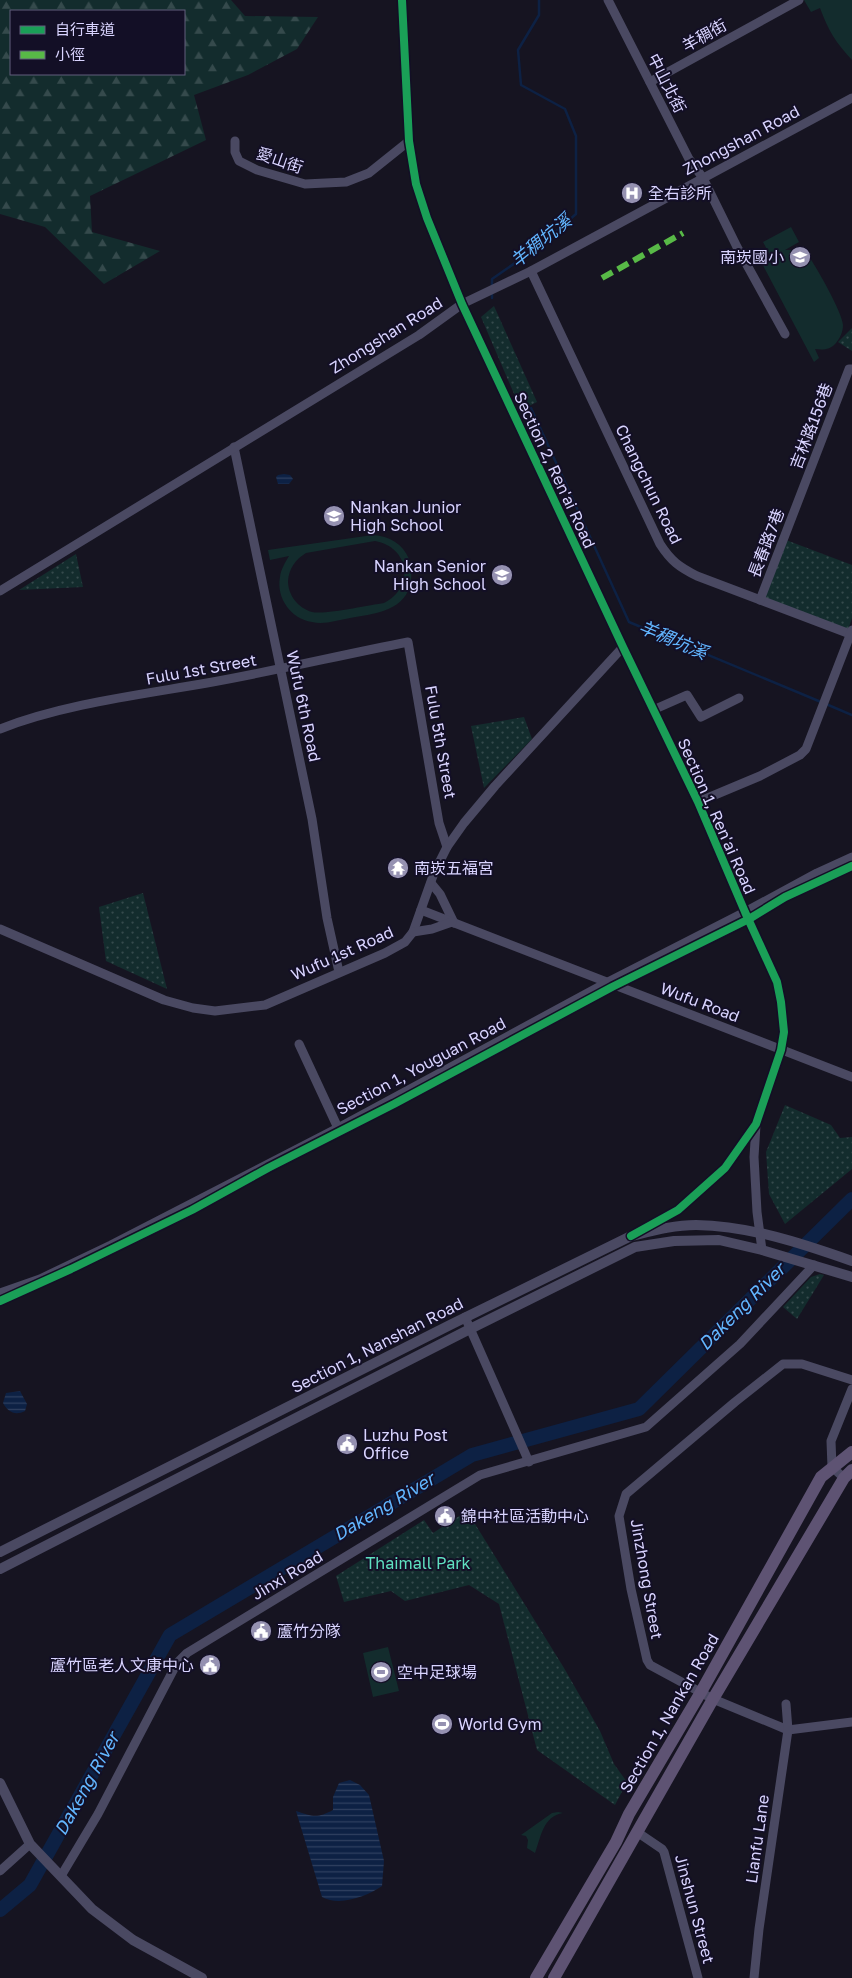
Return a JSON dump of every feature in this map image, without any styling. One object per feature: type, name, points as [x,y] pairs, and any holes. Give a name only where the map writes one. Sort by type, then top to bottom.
[{"type":"main road","name":"Section 1, Nankan Road","points":[[536,1978],[616,1842],[630,1814],[701,1692],[821,1477],[852,1452]]},
{"type":"main road","name":"Section 1, Nankan Road","points":[[554,1978],[713,1699],[848,1474]]},
{"type":"street","name":"Section 2, Ren'ai Road","points":[[402,0],[409,141],[420,201],[462,304],[623,647]]},
{"type":"street","name":"中山北街","points":[[608,0],[689,159],[703,178],[737,247],[785,334]]},
{"type":"street","name":"羊稠街","points":[[650,82],[799,0]]},
{"type":"street","name":"Zhongshan Road","points":[[0,591],[419,335],[462,304],[531,271],[852,98]]},
{"type":"street","name":"愛山街","points":[[235,141],[235,152],[239,161],[257,170],[305,184],[346,182],[369,173],[409,141]]},
{"type":"street","name":"Changchun Road","points":[[531,271],[660,544],[669,558],[681,568],[697,576],[851,632]]},
{"type":"street","name":"吉林路156巷","points":[[800,498],[849,369],[852,369]]},
{"type":"street","name":"Wufu 6th Road","points":[[234,447],[252,538],[282,669],[312,819],[327,918],[339,972]]},
{"type":"street","name":"長春路7巷","points":[[760,600],[800,498]]},
{"type":"street","points":[[698,802],[760,776],[800,755],[810,742],[851,632]]},
{"type":"street","name":"Fulu 1st Street","points":[[0,729],[18,722],[60,711],[282,669],[324,658],[408,642]]},
{"type":"street","name":"Fulu 5th Street","points":[[408,642],[439,823],[447,847]]},
{"type":"street","name":"Section 1, Ren'ai Road","points":[[623,647],[698,802],[777,982],[784,1032],[781,1050],[756,1124],[754,1158],[757,1212],[762,1250]]},
{"type":"street","name":"Wufu 1st Road","points":[[0,929],[164,1000],[193,1008],[215,1011],[265,1005],[385,952],[404,942],[413,932],[447,847],[495,786],[623,647]]},
{"type":"street","points":[[653,710],[687,695],[701,717],[739,698]]},
{"type":"street","name":"Section 1, Youguan Road","points":[[0,1293],[40,1279],[76,1262],[338,1128],[608,982],[852,857]]},
{"type":"street","points":[[413,932],[432,929],[453,922],[440,894],[431,883]]},
{"type":"street","name":"Wufu Road","points":[[421,910],[852,1077]]},
{"type":"street","points":[[299,1044],[338,1128]]},
{"type":"street","name":"Section 1, Ren'ai Road","points":[[631,1236],[678,1210],[725,1168],[756,1124]]},
{"type":"street","name":"Section 1, Nanshan Road","points":[[0,1552],[465,1317],[631,1236],[658,1229],[694,1225],[729,1227],[782,1238],[852,1261]]},
{"type":"street","name":"Section 1, Nanshan Road","points":[[0,1569],[470,1328],[635,1247],[674,1241],[719,1240],[810,1263]]},
{"type":"street","points":[[810,1263],[852,1277]]},
{"type":"street","name":"Jinxi Road","points":[[59,1874],[98,1814],[177,1663],[187,1653],[480,1475],[646,1426],[740,1344],[810,1263]]},
{"type":"street","points":[[465,1317],[529,1462]]},
{"type":"street","name":"Jinzhong Street","points":[[788,1730],[713,1699],[654,1668],[647,1660],[631,1589],[619,1516],[626,1494],[783,1364],[802,1364],[852,1380]]},
{"type":"street","points":[[848,1474],[832,1467],[831,1441],[852,1389]]},
{"type":"street","points":[[298,1401],[304,1413]]},
{"type":"street","name":"Lianfu Lane","points":[[754,1978],[759,1929],[788,1730],[786,1704]]},
{"type":"street","points":[[788,1730],[852,1722]]},
{"type":"street","points":[[0,1783],[33,1847],[92,1909],[133,1940],[202,1978]]},
{"type":"street","name":"Jinshun Street","points":[[637,1832],[664,1852],[698,1978]]},
{"type":"street","points":[[0,1871],[33,1847]]},
{"type":"green space","points":[[0,0],[231,0],[245,16],[318,17],[297,49],[248,75],[194,95],[206,140],[90,196],[92,232],[160,251],[104,284],[45,227],[0,214]]},
{"type":"green space","points":[[804,0],[852,0],[852,60],[833,36],[820,8],[811,12]]},
{"type":"green space","points":[[791,227],[799,242],[785,250],[802,250],[806,252],[833,299],[843,325],[841,335],[834,345],[826,349],[815,349],[819,358],[814,362],[756,252],[763,248],[769,262],[777,255],[771,257],[763,242]]},
{"type":"green space","points":[[494,306],[537,402],[521,410],[481,317]]},
{"type":"green space","points":[[852,328],[852,351],[838,342]]},
{"type":"green space","points":[[373,535],[385,537],[399,545],[409,559],[411,569],[410,586],[406,595],[400,601],[377,613],[321,623],[304,620],[292,612],[283,600],[280,592],[279,585],[282,569],[289,556],[270,560],[268,550]],"holes":[[[375,541],[395,551],[401,559],[404,568],[404,578],[401,587],[394,596],[384,603],[318,613],[302,607],[292,596],[288,586],[291,568],[306,553]]]},
{"type":"green space","points":[[786,540],[852,565],[852,618],[848,630],[764,598]]},
{"type":"green space","points":[[76,554],[83,587],[19,590]]},
{"type":"green space","points":[[524,717],[532,739],[484,788],[471,726]]},
{"type":"green space","points":[[143,893],[167,989],[106,961],[99,907]]},
{"type":"green space","points":[[785,1105],[831,1125],[840,1138],[852,1137],[852,1169],[785,1224],[769,1194],[766,1152]]},
{"type":"green space","points":[[820,1274],[824,1275],[797,1319],[783,1307],[811,1277]]},
{"type":"green space","name":"Thaimall Park","points":[[467,1511],[564,1668],[600,1731],[614,1764],[627,1782],[615,1805],[537,1750],[499,1604],[469,1585],[405,1601],[391,1591],[344,1602],[336,1576],[424,1520],[433,1533]]},
{"type":"green space","name":"空中足球場","points":[[388,1647],[399,1691],[373,1697],[363,1653]]},
{"type":"green space","points":[[552,1813],[563,1813],[551,1818],[547,1823],[535,1853],[527,1848],[528,1840],[526,1836],[521,1835]]},
{"type":"water","points":[[284,474],[290,475],[293,479],[289,484],[278,484],[276,477]]},
{"type":"water","points":[[20,1391],[27,1404],[25,1411],[12,1412],[3,1403],[6,1393]]},
{"type":"water","points":[[350,1780],[360,1785],[369,1795],[384,1861],[382,1886],[361,1897],[345,1901],[329,1900],[322,1897],[296,1811],[315,1816],[333,1810],[333,1797],[339,1783]]},
{"type":"waterway","name":"羊稠坑溪","points":[[492,286],[492,279],[538,247],[576,214],[576,136],[565,109],[521,85],[518,50],[539,15],[539,0]]},
{"type":"waterway","name":"羊稠坑溪","points":[[492,292],[492,298]]},
{"type":"waterway","name":"羊稠坑溪","points":[[531,408],[629,622],[821,702]]},
{"type":"waterway","name":"羊稠坑溪","points":[[826,704],[852,715]]},
{"type":"waterway","name":"Dakeng River","points":[[0,1910],[30,1885],[170,1635],[472,1455],[639,1409],[852,1199]]},
{"type":"marked path","points":[[602,278],[683,233]]},
{"type":"cycle path","points":[[402,0],[409,141],[416,184],[427,218],[462,304],[698,802],[777,982],[781,1002],[784,1032],[781,1050],[756,1124],[725,1168],[678,1210],[631,1236]]},
{"type":"cycle path","points":[[0,1301],[192,1210],[612,987],[749,919],[785,897],[852,866]]},
{"type":"place","name":"全右診所","points":[[632,193]]},
{"type":"place","name":"南崁國小","points":[[800,257]]},
{"type":"place","name":"Nankan Junior High School","points":[[334,516]]},
{"type":"place","name":"Nankan Senior High School","points":[[502,575]]},
{"type":"place","name":"南崁五福宮","points":[[398,868]]},
{"type":"place","name":"Luzhu Post Office","points":[[347,1444]]},
{"type":"place","name":"錦中社區活動中心","points":[[445,1516]]},
{"type":"place","name":"蘆竹分隊","points":[[261,1631]]},
{"type":"place","name":"蘆竹區老人文康中心","points":[[210,1665]]},
{"type":"place","name":"空中足球場","points":[[381,1672]]},
{"type":"place","name":"World Gym","points":[[442,1724]]}]
